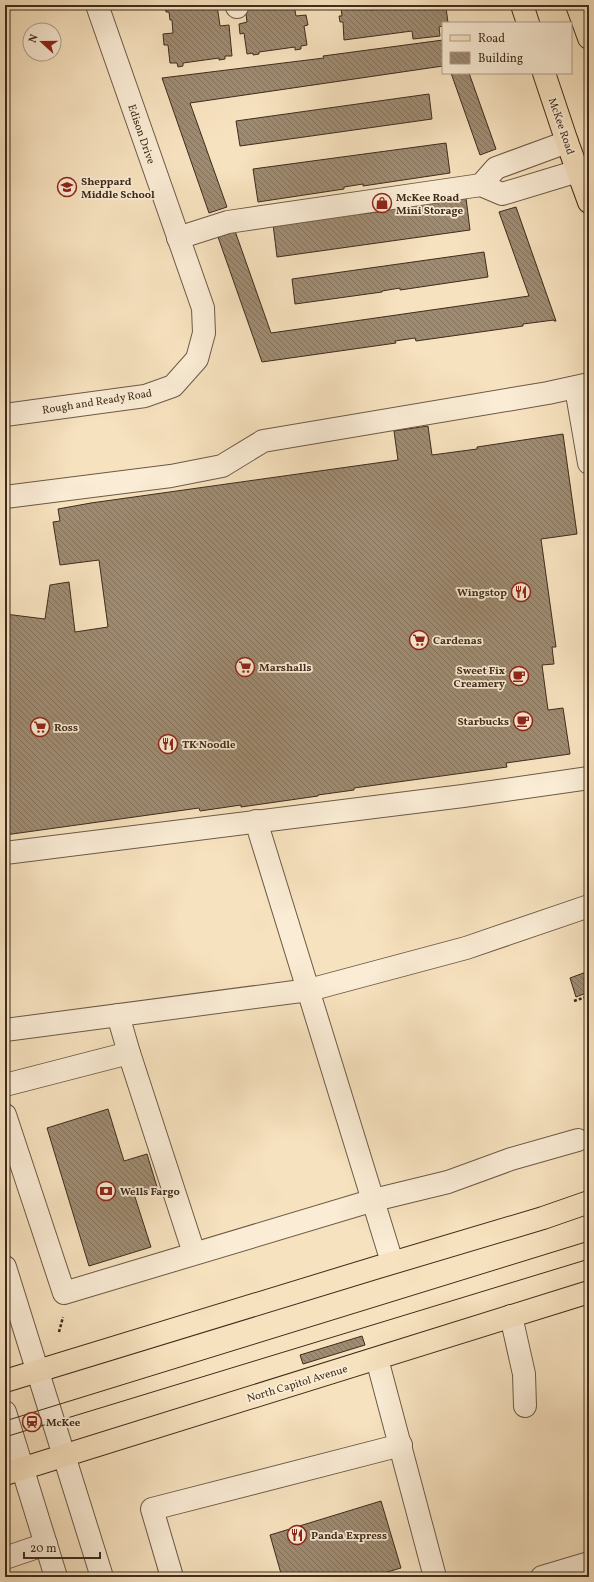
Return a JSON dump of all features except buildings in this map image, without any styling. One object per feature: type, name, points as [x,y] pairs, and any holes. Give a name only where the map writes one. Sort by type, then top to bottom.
[{"type":"main road","points":[[522,5],[528,22]]},
{"type":"main road","points":[[577,5],[589,38]]},
{"type":"main road","name":"McKee Road","points":[[544,74],[589,202]]},
{"type":"main road","points":[[5,1381],[392,1262],[543,1218],[589,1202]]},
{"type":"main road","name":"North Capitol Avenue","points":[[14,1471],[378,1359],[589,1292]]},
{"type":"street","name":"Edison Drive","points":[[97,5],[203,308],[204,333]]},
{"type":"street","points":[[481,185],[496,168],[567,142]]},
{"type":"street","points":[[178,238],[228,222],[481,185],[502,194],[578,171]]},
{"type":"street","name":"Rough and Ready Road","points":[[5,415],[145,396],[173,386],[197,359],[204,333]]},
{"type":"street","points":[[5,497],[171,476],[222,466],[264,441],[582,386],[589,463]]},
{"type":"street","points":[[5,854],[256,821],[463,796],[589,778]]},
{"type":"street","points":[[256,821],[392,1262]]},
{"type":"street","points":[[5,1030],[309,990],[466,948],[589,906]]},
{"type":"street","points":[[118,1015],[129,1054],[194,1253]]},
{"type":"street","points":[[5,1085],[129,1054]]},
{"type":"street","points":[[5,1114],[64,1293],[374,1200],[448,1182],[511,1159],[578,1140]]},
{"type":"street","points":[[5,1267],[102,1577]]},
{"type":"street","points":[[511,1316],[524,1374],[525,1406]]},
{"type":"street","points":[[378,1359],[435,1577]]},
{"type":"street","points":[[5,1412],[14,1471],[46,1544],[56,1577]]},
{"type":"street","points":[[172,1577],[152,1509],[401,1445]]},
{"type":"street","points":[[5,1558],[46,1544]]},
{"type":"street","points":[[542,1577],[589,1563]]},
{"type":"path","points":[[574,1001],[589,996]]},
{"type":"path","points":[[59,1332],[65,1310]]},
{"type":"tram line","points":[[5,1421],[589,1241]]},
{"type":"tram line","points":[[5,1437],[589,1259]]},
{"type":"place","name":"Sheppard Middle School","points":[[67,187]]},
{"type":"place","name":"McKee Road Mini Storage","points":[[382,203]]},
{"type":"place","name":"Wingstop","points":[[521,592]]},
{"type":"place","name":"Cardenas","points":[[419,640]]},
{"type":"place","name":"Marshalls","points":[[245,667]]},
{"type":"place","name":"Sweet Fix Creamery","points":[[519,676]]},
{"type":"place","name":"Starbucks","points":[[523,721]]},
{"type":"place","name":"Ross","points":[[40,727]]},
{"type":"place","name":"TK Noodle","points":[[168,744]]},
{"type":"place","name":"Wells Fargo","points":[[106,1191]]},
{"type":"place","name":"McKee","points":[[32,1422]]},
{"type":"place","name":"Panda Express","points":[[297,1535]]}]
